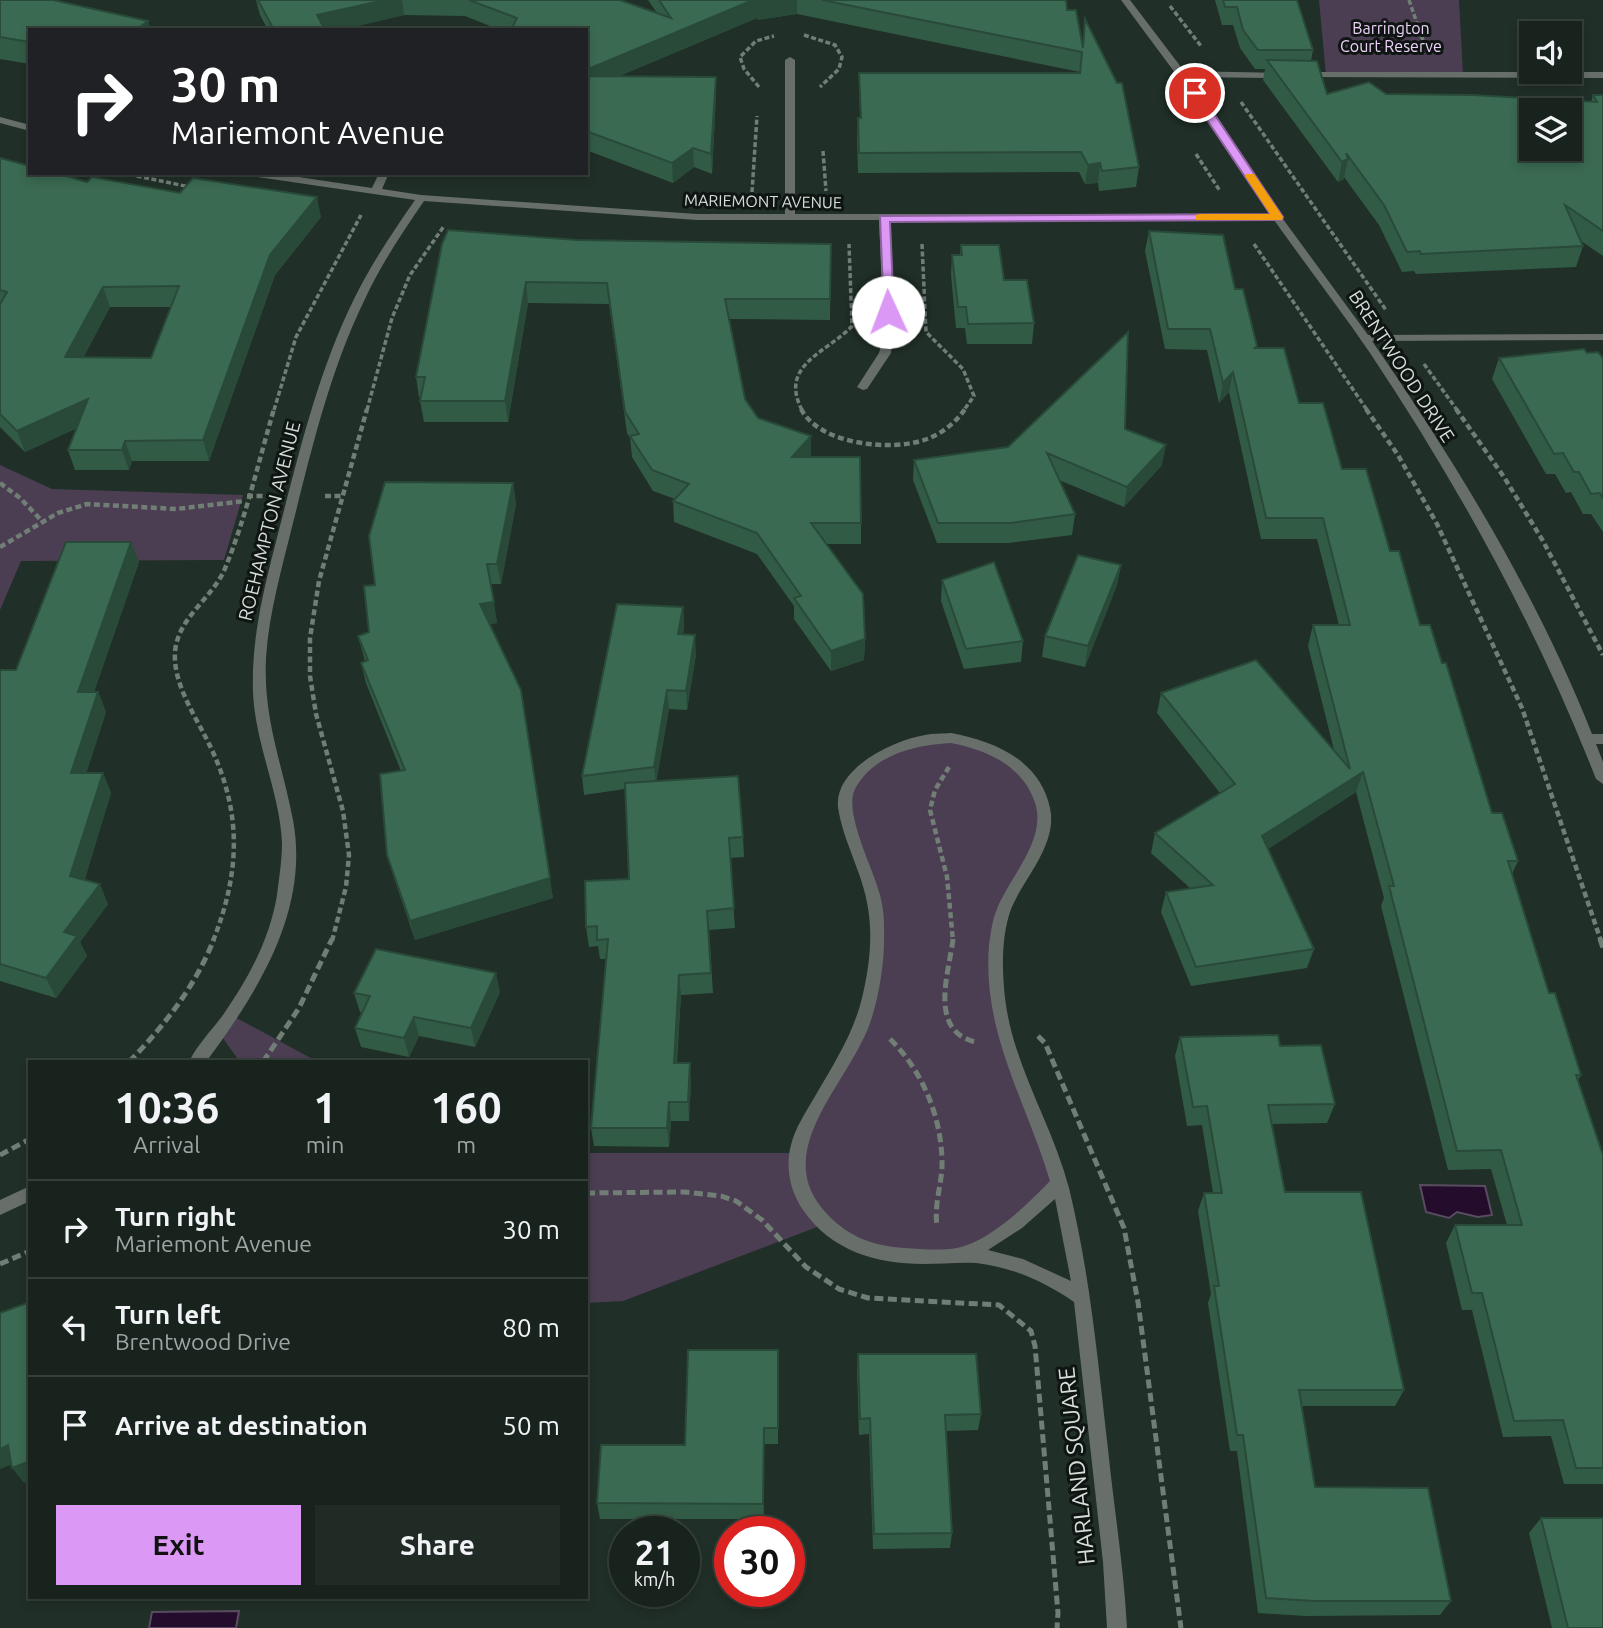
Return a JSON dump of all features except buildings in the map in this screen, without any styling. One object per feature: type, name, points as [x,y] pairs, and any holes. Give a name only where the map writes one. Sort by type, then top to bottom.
[{"type":"street","name":"BRENTWOOD DRIVE","points":[[1125,0],[1182,74],[1278,217],[1364,338],[1489,536],[1596,740],[1603,779]]},
{"type":"street","points":[[790,60],[790,217]]},
{"type":"street","points":[[1182,74],[1603,75]]},
{"type":"street","points":[[0,120],[28,127]]},
{"type":"street","name":"MARIEMONT AVENUE","points":[[264,175],[421,198],[697,216],[1278,217]]},
{"type":"street","points":[[376,191],[383,175]]},
{"type":"street","name":"ROEHAMPTON AVENUE","points":[[198,1060],[242,1002],[267,958],[281,915],[286,888],[289,838],[281,792],[266,738],[258,678],[265,610],[275,570],[329,376],[351,316],[382,257],[421,198]]},
{"type":"street","points":[[863,387],[885,353],[889,335],[884,218]]},
{"type":"street","points":[[1364,338],[1603,337]]},
{"type":"street","name":"HARLAND SQUARE","points":[[1082,1298],[1052,1278],[1028,1268],[982,1256],[906,1256],[860,1248],[841,1239],[825,1224],[800,1191],[795,1158],[799,1143],[861,1026],[873,975],[876,913],[873,888],[849,824],[845,797],[853,780],[869,764],[888,751],[912,741],[936,738],[966,739],[999,752],[1016,764],[1039,793],[1045,811],[1040,842],[1005,904],[999,927],[996,959],[999,1008],[1006,1039],[1059,1182],[1082,1298],[1117,1628]]},
{"type":"street","name":"HARLAND SQUARE","points":[[959,1255],[981,1247],[1018,1223],[1059,1182]]},
{"type":"street","points":[[0,1208],[28,1194]]},
{"type":"path","points":[[1165,0],[1208,55]]},
{"type":"path","points":[[1409,0],[1429,56]]},
{"type":"path","points":[[1235,93],[1392,317]]},
{"type":"path","points":[[267,1060],[310,988],[337,931],[345,895],[348,855],[346,823],[318,727],[312,691],[309,657],[316,595],[392,318],[410,275],[446,223]]},
{"type":"path","points":[[1253,242],[1398,455],[1437,524],[1522,708],[1603,948]]},
{"type":"path","points":[[1422,361],[1504,477],[1543,541],[1603,656]]},
{"type":"path","points":[[0,484],[20,498],[43,522]]},
{"type":"path","points":[[0,547],[58,513],[87,504],[176,509],[246,501]]},
{"type":"path","points":[[966,739],[936,787],[929,806],[944,863],[953,929],[953,953],[945,995],[946,1015],[949,1024],[961,1037],[984,1043]]},
{"type":"path","points":[[861,1026],[892,1040],[902,1050],[927,1095],[942,1163],[934,1215],[939,1238]]},
{"type":"path","points":[[1031,1036],[1040,1037],[1045,1043],[1124,1228],[1138,1302],[1181,1628]]},
{"type":"path","points":[[0,1155],[28,1140]]},
{"type":"path","points":[[588,1192],[699,1194],[733,1200],[766,1223],[814,1273],[849,1294],[868,1298],[999,1305],[1024,1324],[1031,1331],[1035,1346],[1058,1613],[1057,1628]]},
{"type":"path","points":[[0,1264],[28,1252]]},
{"type":"green space","name":"Barrington Court Reserve","points":[[1319,0],[1459,0],[1463,75],[1326,75]]},
{"type":"green space","points":[[0,465],[52,489],[243,495],[224,560],[21,561],[0,610]]},
{"type":"green space","points":[[966,739],[1029,778],[1044,825],[1005,904],[999,1008],[1059,1183],[981,1247],[906,1256],[825,1224],[623,1301],[588,1303],[588,1153],[797,1153],[855,1039],[877,937],[849,824],[853,780],[888,751]]},
{"type":"green space","points":[[233,1016],[314,1060],[239,1060],[220,1034]]},
{"type":"shaded area","points":[[1420,1185],[1485,1186],[1492,1215],[1478,1217],[1457,1212],[1449,1218],[1426,1212]]},
{"type":"shaded area","points":[[239,1611],[236,1628],[149,1628],[152,1612]]},
{"type":"slow traffic","points":[[1200,218],[1278,217],[1250,176]]},
{"type":"route","points":[[888,312],[884,218],[1278,217],[1195,93]]}]
